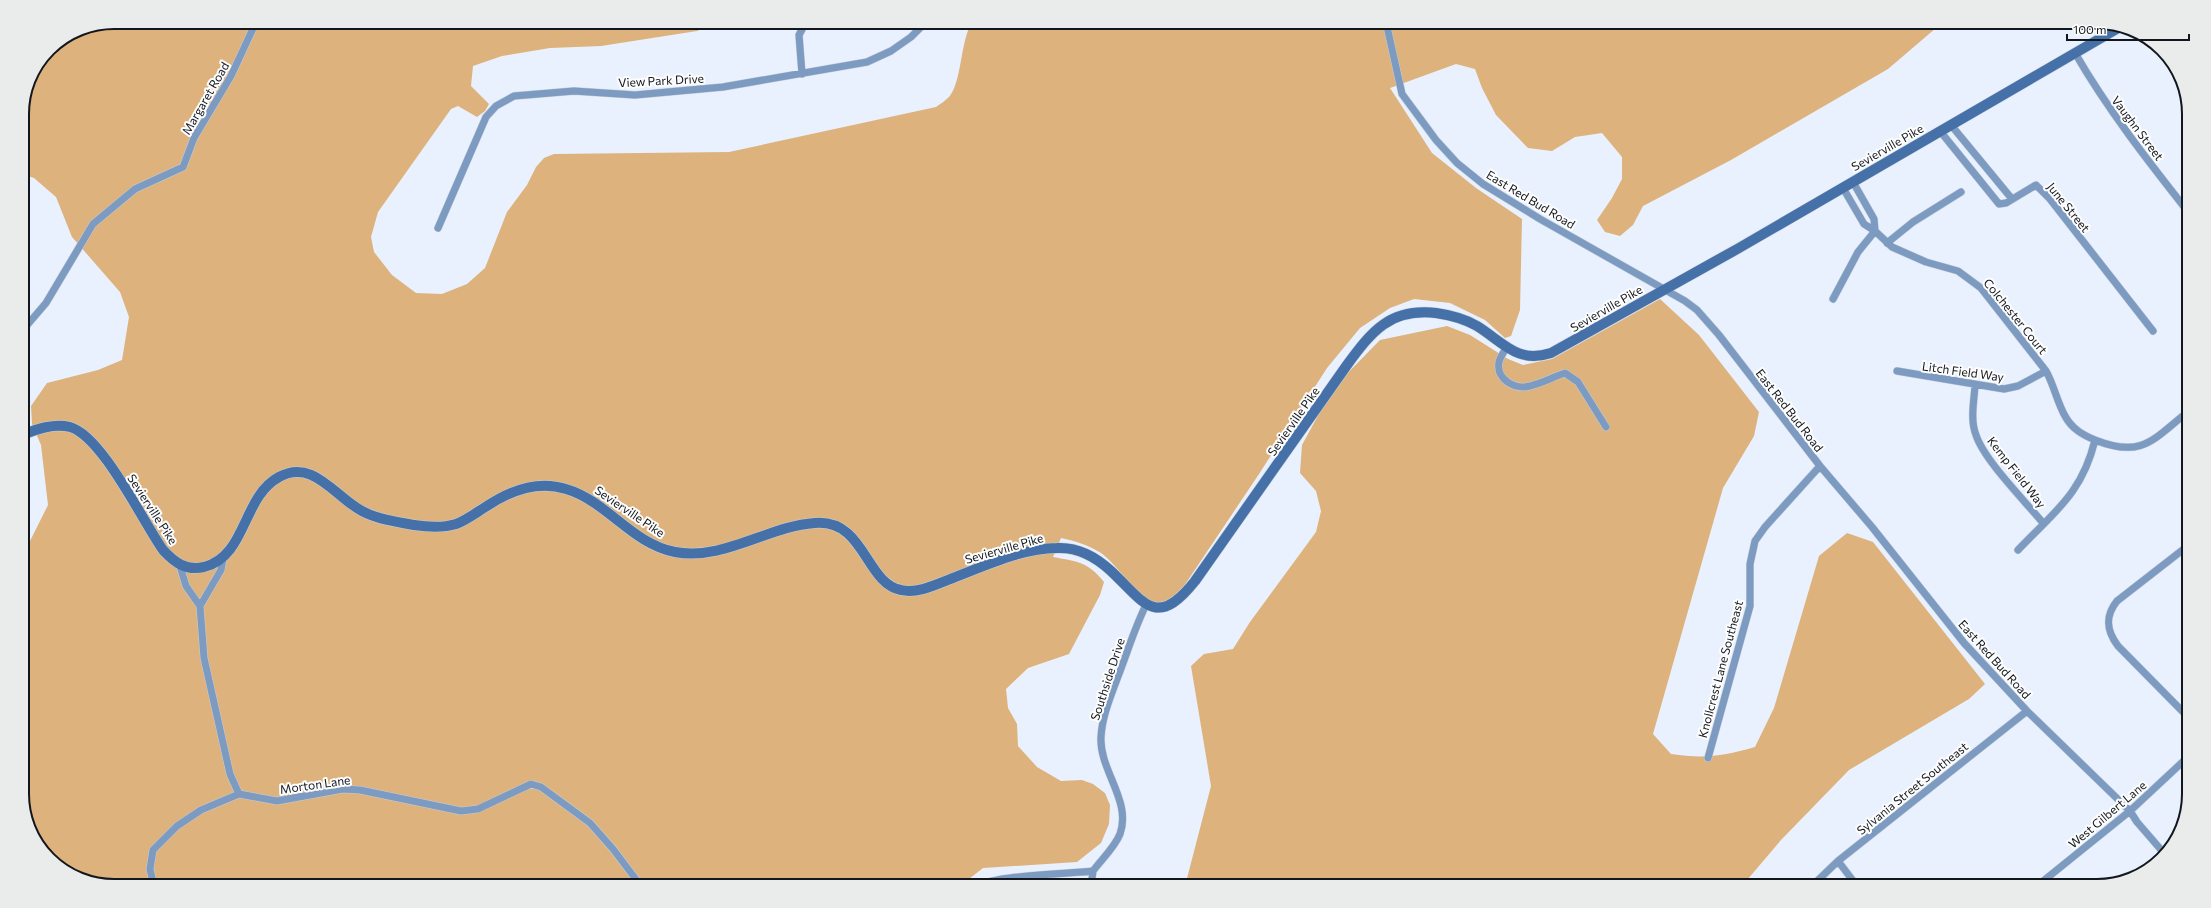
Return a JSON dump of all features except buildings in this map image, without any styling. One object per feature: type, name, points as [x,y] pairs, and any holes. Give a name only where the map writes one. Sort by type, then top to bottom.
[{"type":"street","name":"Margaret Road","points":[[29,323],[46,303],[93,224],[135,189],[183,167],[194,138],[232,76],[253,29]]},
{"type":"street","points":[[802,29],[799,35],[802,74]]},
{"type":"street","name":"View Park Drive","points":[[438,228],[486,117],[496,106],[514,96],[574,92],[635,95],[723,88],[867,62],[891,51],[911,37],[919,29]]},
{"type":"street","name":"East Red Bud Road","points":[[1388,29],[1402,94],[1436,140],[1457,163],[1483,184],[1520,207],[1685,301],[1705,319],[1820,466],[1872,527],[1964,643],[2027,711],[2130,811],[2137,822],[2161,850]]},
{"type":"street","name":"Sevierville Pike","points":[[223,559],[237,540],[262,492],[279,477],[296,471],[306,472],[322,480],[349,503],[368,514],[396,522],[442,527],[459,523],[501,497],[519,489],[540,486],[564,488],[588,498],[647,542],[660,548],[682,553],[714,551],[806,524],[829,524],[841,528],[852,538],[885,582],[902,591],[924,588],[1033,551],[1063,548],[1074,550],[1097,560],[1146,605],[1156,607],[1169,605],[1185,594],[1250,505],[1347,365],[1366,340],[1381,326],[1401,315],[1412,312],[1443,314],[1477,326],[1506,348],[1523,355],[1535,357],[1551,353],[1843,188],[2113,31]]},
{"type":"street","name":"Vaughn Street","points":[[2075,52],[2099,93],[2128,134],[2182,204]]},
{"type":"street","points":[[1951,125],[2012,199]]},
{"type":"street","name":"June Street","points":[[1940,131],[1999,204],[2006,203],[2036,185],[2050,199],[2153,331]]},
{"type":"street","points":[[1833,299],[1858,252],[1875,231],[1874,219],[1853,182]]},
{"type":"street","name":"Colchester Court","points":[[1843,188],[1864,224],[1875,231],[1887,243],[1903,254],[1958,271],[1969,277],[1981,288],[2046,371],[2053,383],[2065,416],[2083,436],[2118,448],[2130,449],[2142,446],[2182,416]]},
{"type":"street","points":[[1887,243],[1913,222],[1960,192]]},
{"type":"street","points":[[1506,348],[1499,361],[1499,371],[1505,380],[1516,386],[1529,386],[1565,373],[1572,376],[1578,382],[1606,427]]},
{"type":"street","name":"Litch Field Way","points":[[1897,372],[1975,386],[2004,389],[2018,386],[2046,371]]},
{"type":"street","name":"Kemp Field Way","points":[[1975,386],[1973,414],[1975,434],[1983,450],[2043,523]]},
{"type":"street","name":"Sevierville Pike","points":[[29,433],[57,425],[71,427],[85,434],[102,452],[163,550],[180,566]]},
{"type":"street","points":[[2018,550],[2075,491],[2084,474],[2095,440]]},
{"type":"street","name":"Knollcrest Lane Southeast","points":[[1708,758],[1750,606],[1750,564],[1756,541],[1765,527],[1820,466]]},
{"type":"street","points":[[2182,550],[2117,601],[2111,609],[2108,619],[2111,637],[2118,646],[2182,711]]},
{"type":"street","points":[[152,879],[150,869],[153,850],[177,826],[201,810],[239,794],[230,774],[204,658],[200,606],[186,586],[180,566],[198,568],[223,559]]},
{"type":"street","points":[[200,606],[221,570],[223,559]]},
{"type":"street","name":"Southside Drive","points":[[1093,871],[1120,835],[1122,820],[1117,795],[1101,749],[1103,721],[1131,640],[1146,605]]},
{"type":"street","name":"Sylvania Street Southeast","points":[[1819,879],[1838,861],[2027,711]]},
{"type":"street","name":"West Gilbert Lane","points":[[2046,879],[2130,811],[2182,763]]},
{"type":"street","name":"Morton Lane","points":[[239,794],[277,801],[343,789],[360,790],[461,811],[478,810],[532,784],[541,787],[590,823],[613,849],[636,879]]},
{"type":"street","points":[[1838,861],[1852,879]]},
{"type":"street","points":[[1002,879],[1093,871],[1092,879]]},
{"type":"shaded area","points":[[114,29],[702,29],[601,46],[550,48],[502,56],[473,66],[471,86],[489,104],[485,111],[477,117],[458,106],[451,109],[378,212],[371,237],[374,252],[392,275],[416,293],[442,294],[467,284],[485,268],[507,212],[527,185],[536,167],[544,158],[554,154],[729,152],[936,107],[949,97],[953,90],[959,72],[968,29],[1935,29],[1888,69],[1731,160],[1643,206],[1633,225],[1620,236],[1605,232],[1597,220],[1612,198],[1622,179],[1622,157],[1602,133],[1575,137],[1552,151],[1528,148],[1496,115],[1482,88],[1475,69],[1456,64],[1390,88],[1432,153],[1476,188],[1522,219],[1520,310],[1511,336],[1505,338],[1485,320],[1450,303],[1414,299],[1390,308],[1360,328],[1327,368],[1259,474],[1184,586],[1176,595],[1167,601],[1159,603],[1144,597],[1101,553],[1072,540],[1061,538],[1053,557],[1082,564],[1092,570],[1104,582],[1100,595],[1069,654],[1028,668],[1006,689],[1008,708],[1017,724],[1018,746],[1037,767],[1061,781],[1082,780],[1093,784],[1105,793],[1110,805],[1109,824],[1101,843],[1077,862],[983,868],[969,879],[108,879],[81,873],[71,868],[54,854],[43,841],[34,821],[29,800],[29,541],[48,505],[41,445],[32,424],[31,406],[47,383],[98,370],[122,360],[129,317],[120,292],[72,237],[56,197],[34,178],[29,176],[29,108],[32,92],[38,76],[43,67],[58,50],[71,40],[92,32]]},
{"type":"shaded area","points":[[1660,299],[1699,335],[1759,412],[1754,436],[1723,488],[1653,734],[1671,754],[1683,756],[1714,756],[1755,747],[1774,708],[1819,556],[1847,533],[1873,542],[1985,684],[1969,699],[1849,770],[1781,840],[1748,879],[1187,879],[1211,786],[1191,666],[1204,654],[1233,649],[1250,622],[1316,532],[1321,511],[1316,491],[1300,473],[1302,445],[1333,388],[1380,340],[1447,326],[1470,335],[1508,359],[1523,365],[1552,359]]}]
